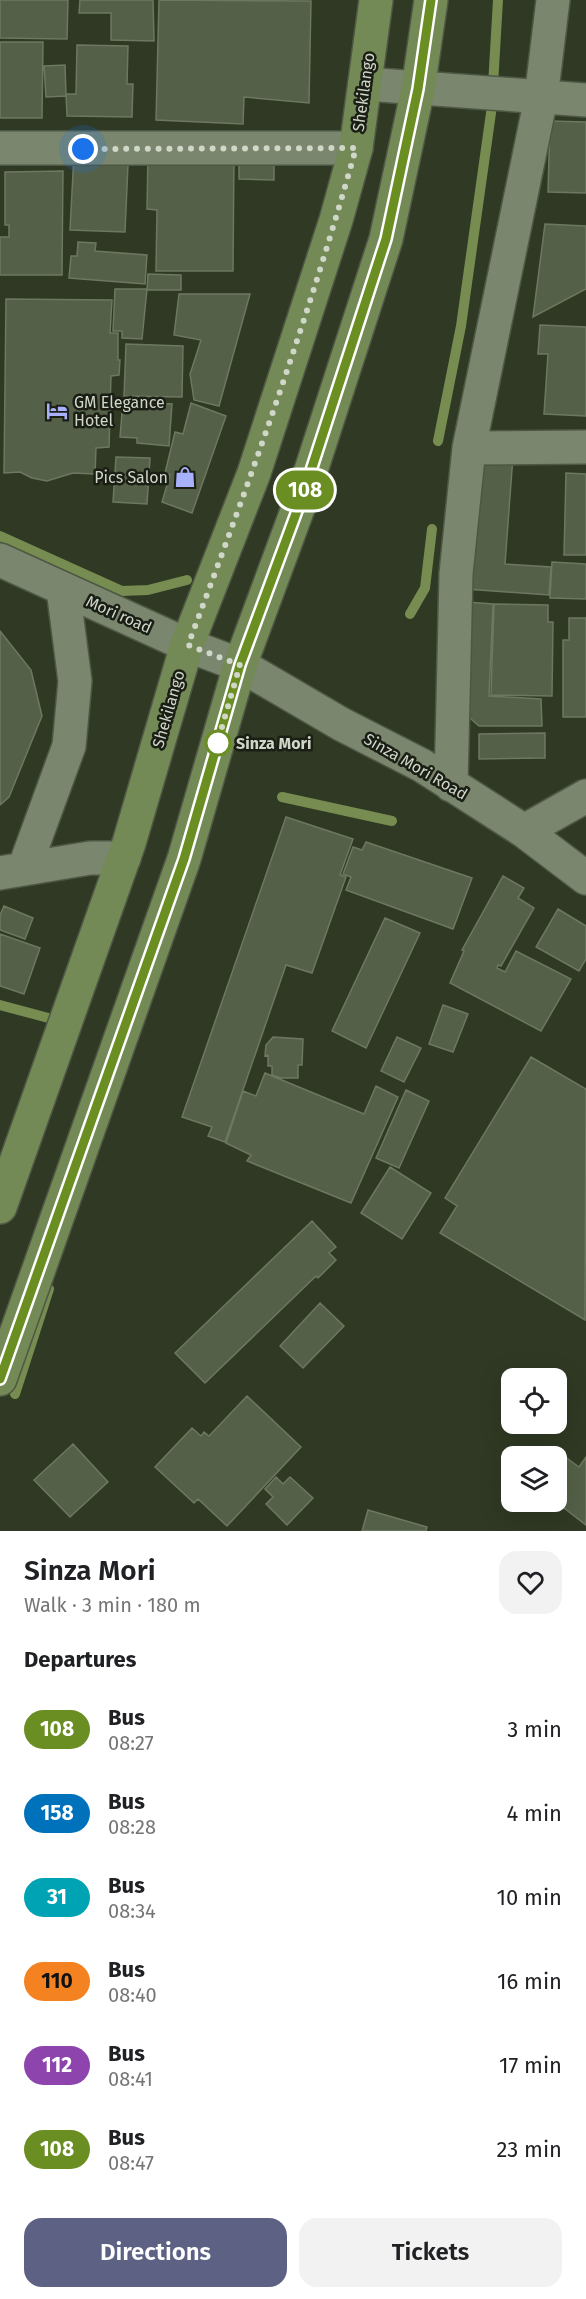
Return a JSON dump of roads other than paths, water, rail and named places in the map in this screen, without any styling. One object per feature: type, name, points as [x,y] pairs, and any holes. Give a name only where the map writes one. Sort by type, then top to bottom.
[{"type":"main road","name":"Shekilango","points":[[0,1207],[124,858],[188,645],[254,473],[336,220],[356,148],[376,0]]},
{"type":"main road","points":[[0,1379],[184,859],[240,665],[304,492],[386,239],[418,89],[431,0]]},
{"type":"street","points":[[451,785],[456,574],[469,448],[541,98],[553,0]]},
{"type":"street","points":[[365,84],[586,100]]},
{"type":"street","points":[[0,148],[356,148]]},
{"type":"street","points":[[469,448],[586,447]]},
{"type":"street","name":"Mori road","points":[[0,560],[188,645],[240,665]]},
{"type":"street","points":[[12,871],[69,746],[75,681],[63,589]]},
{"type":"street","name":"Sinza Mori Road","points":[[240,665],[341,724],[423,766],[524,831],[586,878]]},
{"type":"street","points":[[524,831],[586,796]]},
{"type":"street","points":[[12,871],[90,858],[124,858]]},
{"type":"waterway","points":[[493,85],[498,0]]},
{"type":"waterway","points":[[438,441],[461,326],[492,106]]},
{"type":"waterway","points":[[410,614],[425,588],[432,529]]},
{"type":"waterway","points":[[0,536],[122,591],[148,590],[187,580]]},
{"type":"waterway","points":[[282,797],[392,821]]},
{"type":"waterway","points":[[0,1005],[56,1020]]},
{"type":"waterway","points":[[15,1394],[49,1289]]},
{"type":"place","name":"GM Elegance Hotel","points":[[57,411]]},
{"type":"place","name":"Pics Salon","points":[[185,477]]},
{"type":"place","name":"Sinza Mori","points":[[218,743]]}]
